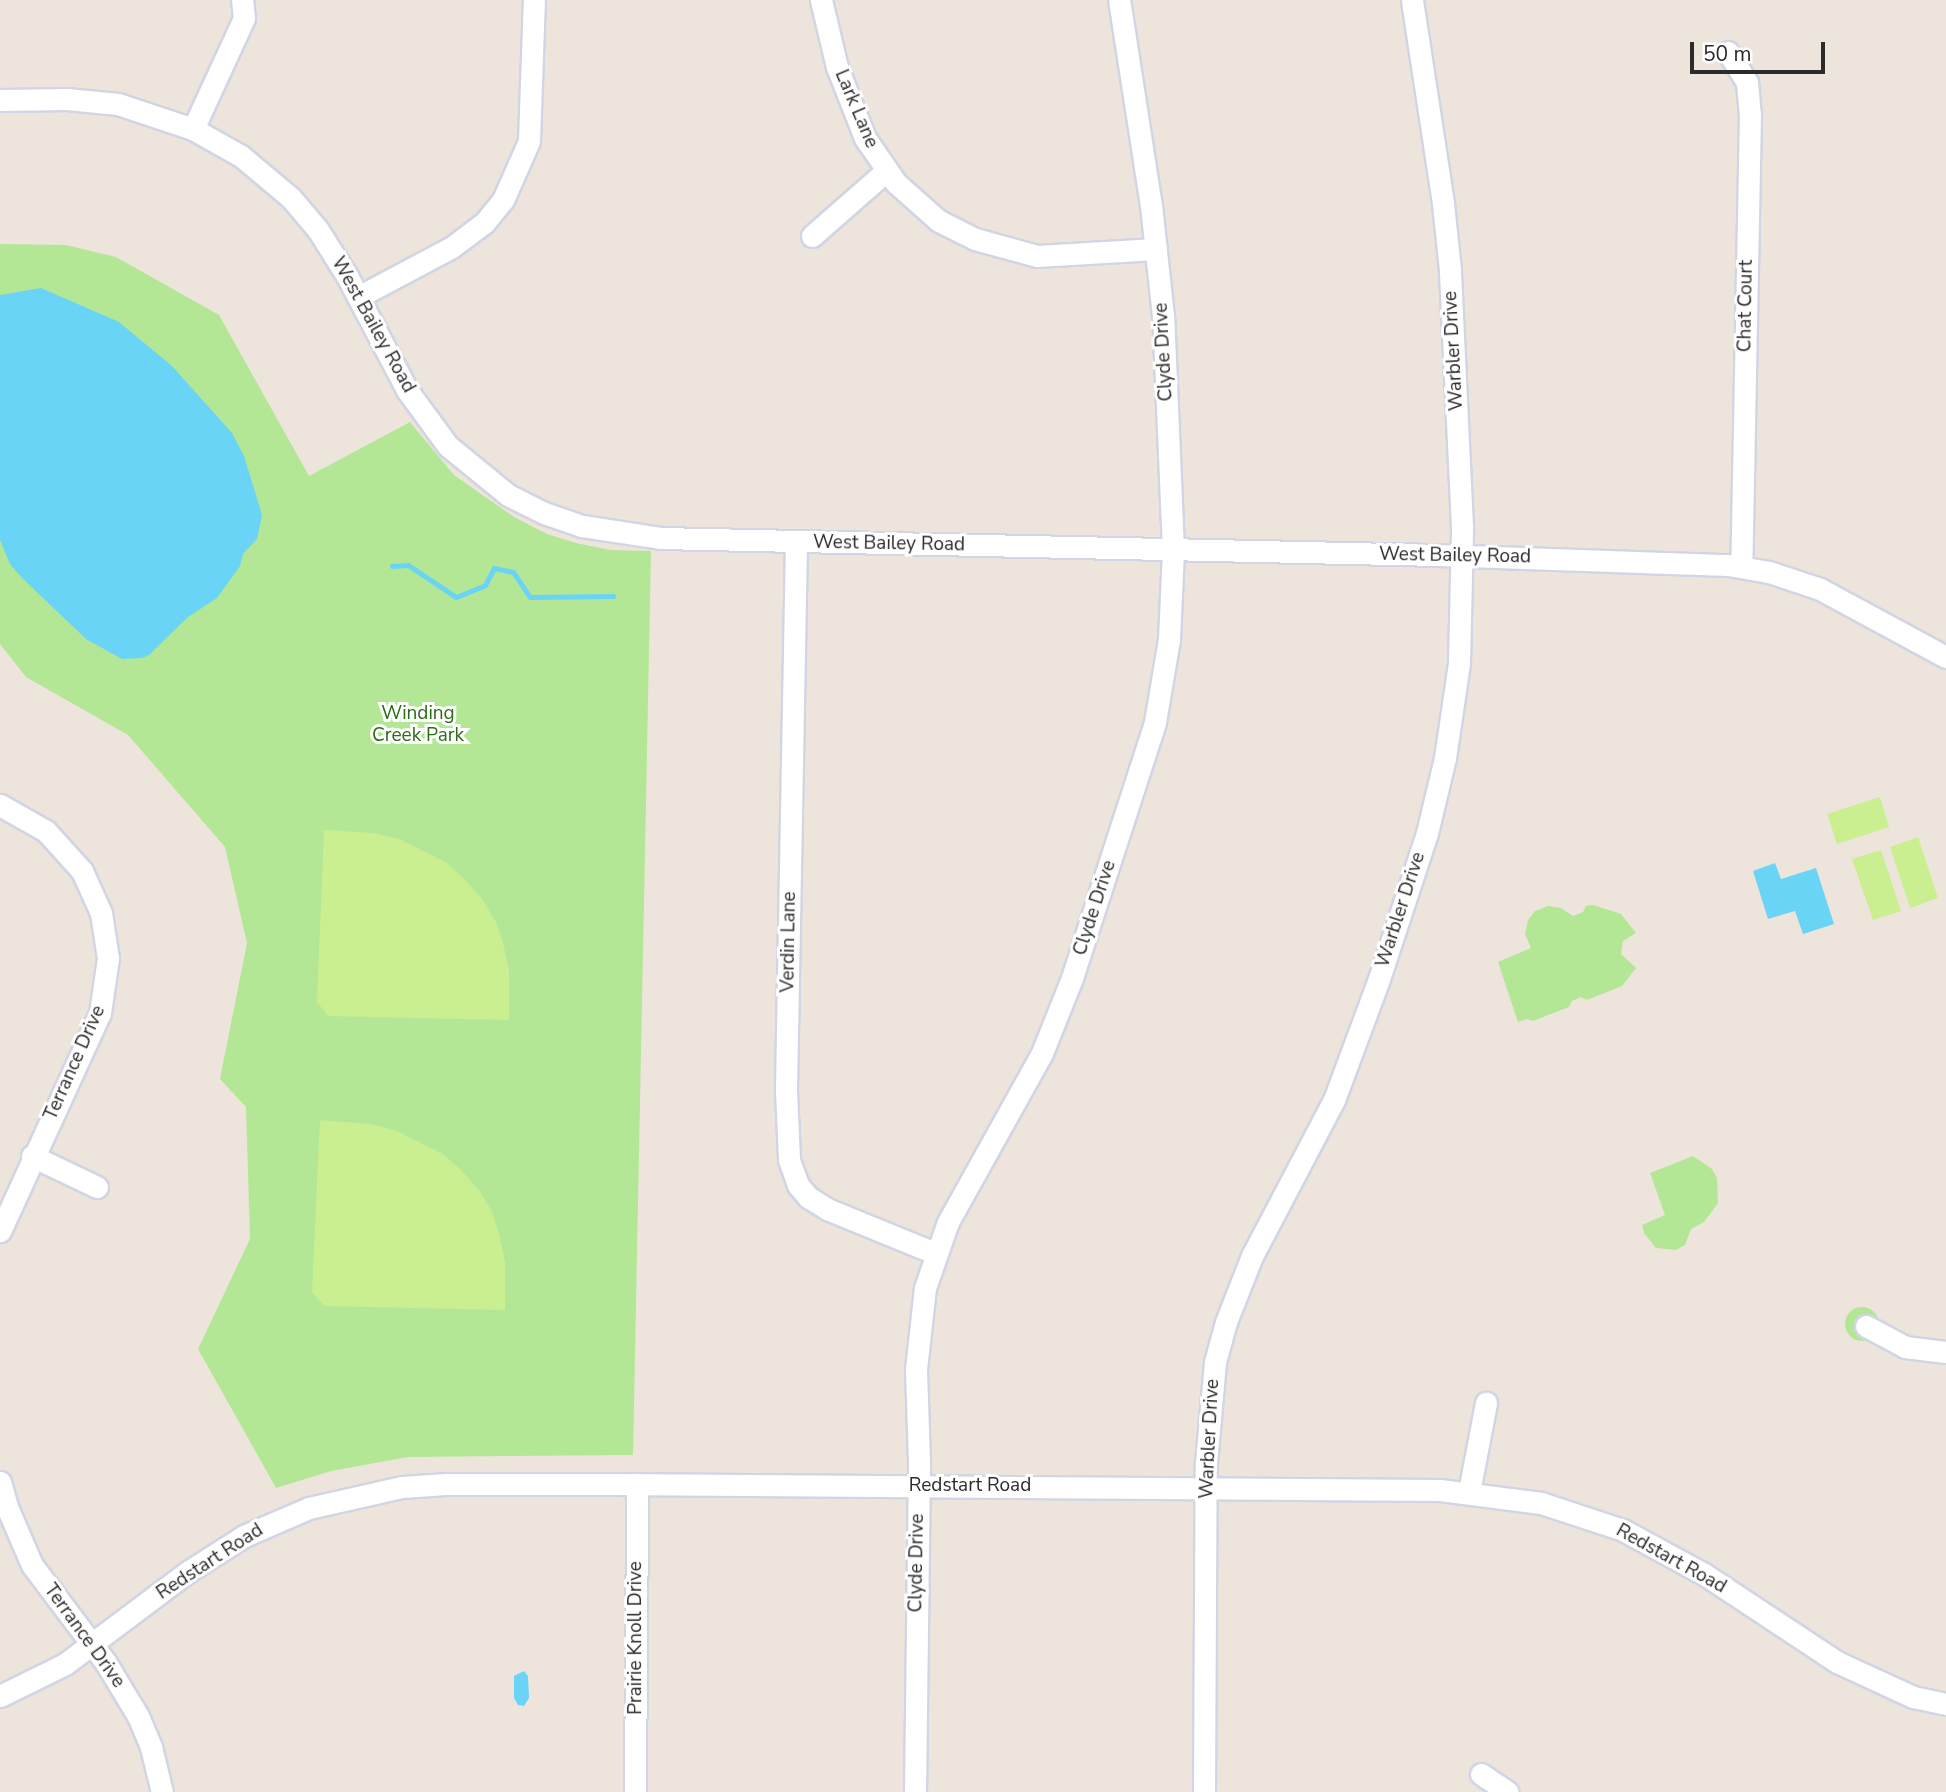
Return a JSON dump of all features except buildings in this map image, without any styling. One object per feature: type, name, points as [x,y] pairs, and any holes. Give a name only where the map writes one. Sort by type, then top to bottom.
[{"type":"street","points":[[193,129],[244,18],[243,0]]},
{"type":"street","points":[[358,297],[452,247],[485,222],[503,200],[529,141],[534,0]]},
{"type":"street","name":"Lark Lane","points":[[821,0],[845,90],[865,138],[886,171],[905,193],[939,221],[993,246],[1037,256],[1156,249]]},
{"type":"street","name":"Clyde Drive","points":[[915,1792],[918,1486],[916,1369],[925,1287],[948,1222],[1042,1053],[1072,978],[1155,722],[1169,639],[1173,550],[1163,316],[1156,249],[1119,0]]},
{"type":"street","name":"Warbler Drive","points":[[1204,1792],[1206,1487],[1211,1387],[1226,1322],[1252,1256],[1334,1100],[1379,979],[1427,833],[1445,758],[1459,663],[1462,556],[1450,270],[1443,203],[1412,0]]},
{"type":"street","name":"Chat Court","points":[[1728,52],[1747,82],[1751,114],[1741,567]]},
{"type":"street","name":"West Bailey Road","points":[[0,100],[91,100],[140,110],[193,129],[241,156],[291,198],[318,230],[358,297],[407,390],[437,433],[472,468],[508,495],[565,521],[626,535],[796,542],[1462,556],[1741,567],[1778,574],[1820,589],[1946,657]]},
{"type":"street","points":[[812,236],[886,171]]},
{"type":"street","name":"Verdin Lane","points":[[796,542],[786,1090],[789,1160],[798,1185],[808,1197],[827,1209],[935,1254]]},
{"type":"street","name":"Terrance Drive","points":[[0,805],[46,831],[82,871],[101,914],[108,958],[100,1013],[32,1156],[0,1231]]},
{"type":"street","points":[[32,1156],[97,1187]]},
{"type":"street","points":[[1866,1326],[1905,1347],[1946,1352]]},
{"type":"street","points":[[1469,1492],[1486,1403]]},
{"type":"street","name":"Terrance Drive","points":[[0,1482],[7,1507],[32,1565],[93,1644],[120,1683],[138,1716],[151,1747],[162,1792]]},
{"type":"street","name":"Redstart Road","points":[[0,1696],[65,1664],[189,1571],[244,1536],[334,1500],[402,1487],[446,1484],[637,1484],[1206,1487],[1469,1492],[1541,1503],[1623,1530],[1704,1574],[1837,1662],[1913,1697],[1946,1704]]},
{"type":"street","name":"Prairie Knoll Drive","points":[[635,1792],[637,1484]]},
{"type":"street","points":[[1481,1774],[1507,1792]]},
{"type":"green space","name":"Winding Creek Park","points":[[0,244],[66,245],[116,257],[219,315],[309,476],[410,422],[454,475],[514,517],[547,534],[576,543],[610,550],[651,551],[633,1455],[408,1457],[331,1471],[276,1488],[198,1349],[250,1239],[246,1107],[220,1079],[247,943],[225,847],[128,735],[26,677],[0,644]]},
{"type":"green space","points":[[1880,797],[1889,827],[1837,844],[1827,814]]},
{"type":"green space","points":[[324,830],[373,833],[399,839],[447,863],[465,880],[483,900],[496,922],[503,943],[509,971],[509,1020],[328,1016],[317,1002]]},
{"type":"green space","points":[[1918,837],[1938,898],[1910,908],[1890,847]]},
{"type":"green space","points":[[1881,850],[1901,911],[1873,920],[1852,859]]},
{"type":"green space","points":[[1593,905],[1621,914],[1636,933],[1623,941],[1621,954],[1636,968],[1622,986],[1587,1000],[1581,997],[1572,1001],[1569,1007],[1533,1021],[1527,1019],[1518,1022],[1498,962],[1531,948],[1525,934],[1528,920],[1535,911],[1548,906],[1561,908],[1573,916],[1583,912],[1586,906]]},
{"type":"green space","points":[[320,1120],[369,1124],[395,1130],[443,1154],[461,1170],[479,1190],[492,1212],[499,1234],[505,1261],[505,1310],[324,1306],[312,1292]]},
{"type":"green space","points":[[1693,1156],[1712,1169],[1717,1178],[1718,1203],[1704,1222],[1691,1229],[1685,1245],[1676,1250],[1656,1248],[1644,1233],[1642,1225],[1665,1215],[1650,1173]]},
{"type":"green space","points":[[1862,1307],[1874,1312],[1879,1324],[1874,1336],[1862,1341],[1850,1336],[1845,1324],[1850,1312]]},
{"type":"water","points":[[41,288],[119,322],[172,366],[232,433],[244,456],[262,515],[257,539],[243,554],[240,566],[217,598],[188,617],[149,655],[142,658],[122,659],[86,639],[21,577],[10,564],[0,540],[0,295]]},
{"type":"water","points":[[1775,863],[1781,879],[1816,868],[1834,924],[1803,934],[1795,911],[1768,919],[1753,871]]},
{"type":"water","points":[[524,1671],[528,1676],[529,1698],[524,1706],[518,1705],[514,1698],[514,1676]]},
{"type":"waterway","points":[[392,566],[408,565],[456,597],[485,585],[494,568],[513,572],[530,597],[613,596]]}]
